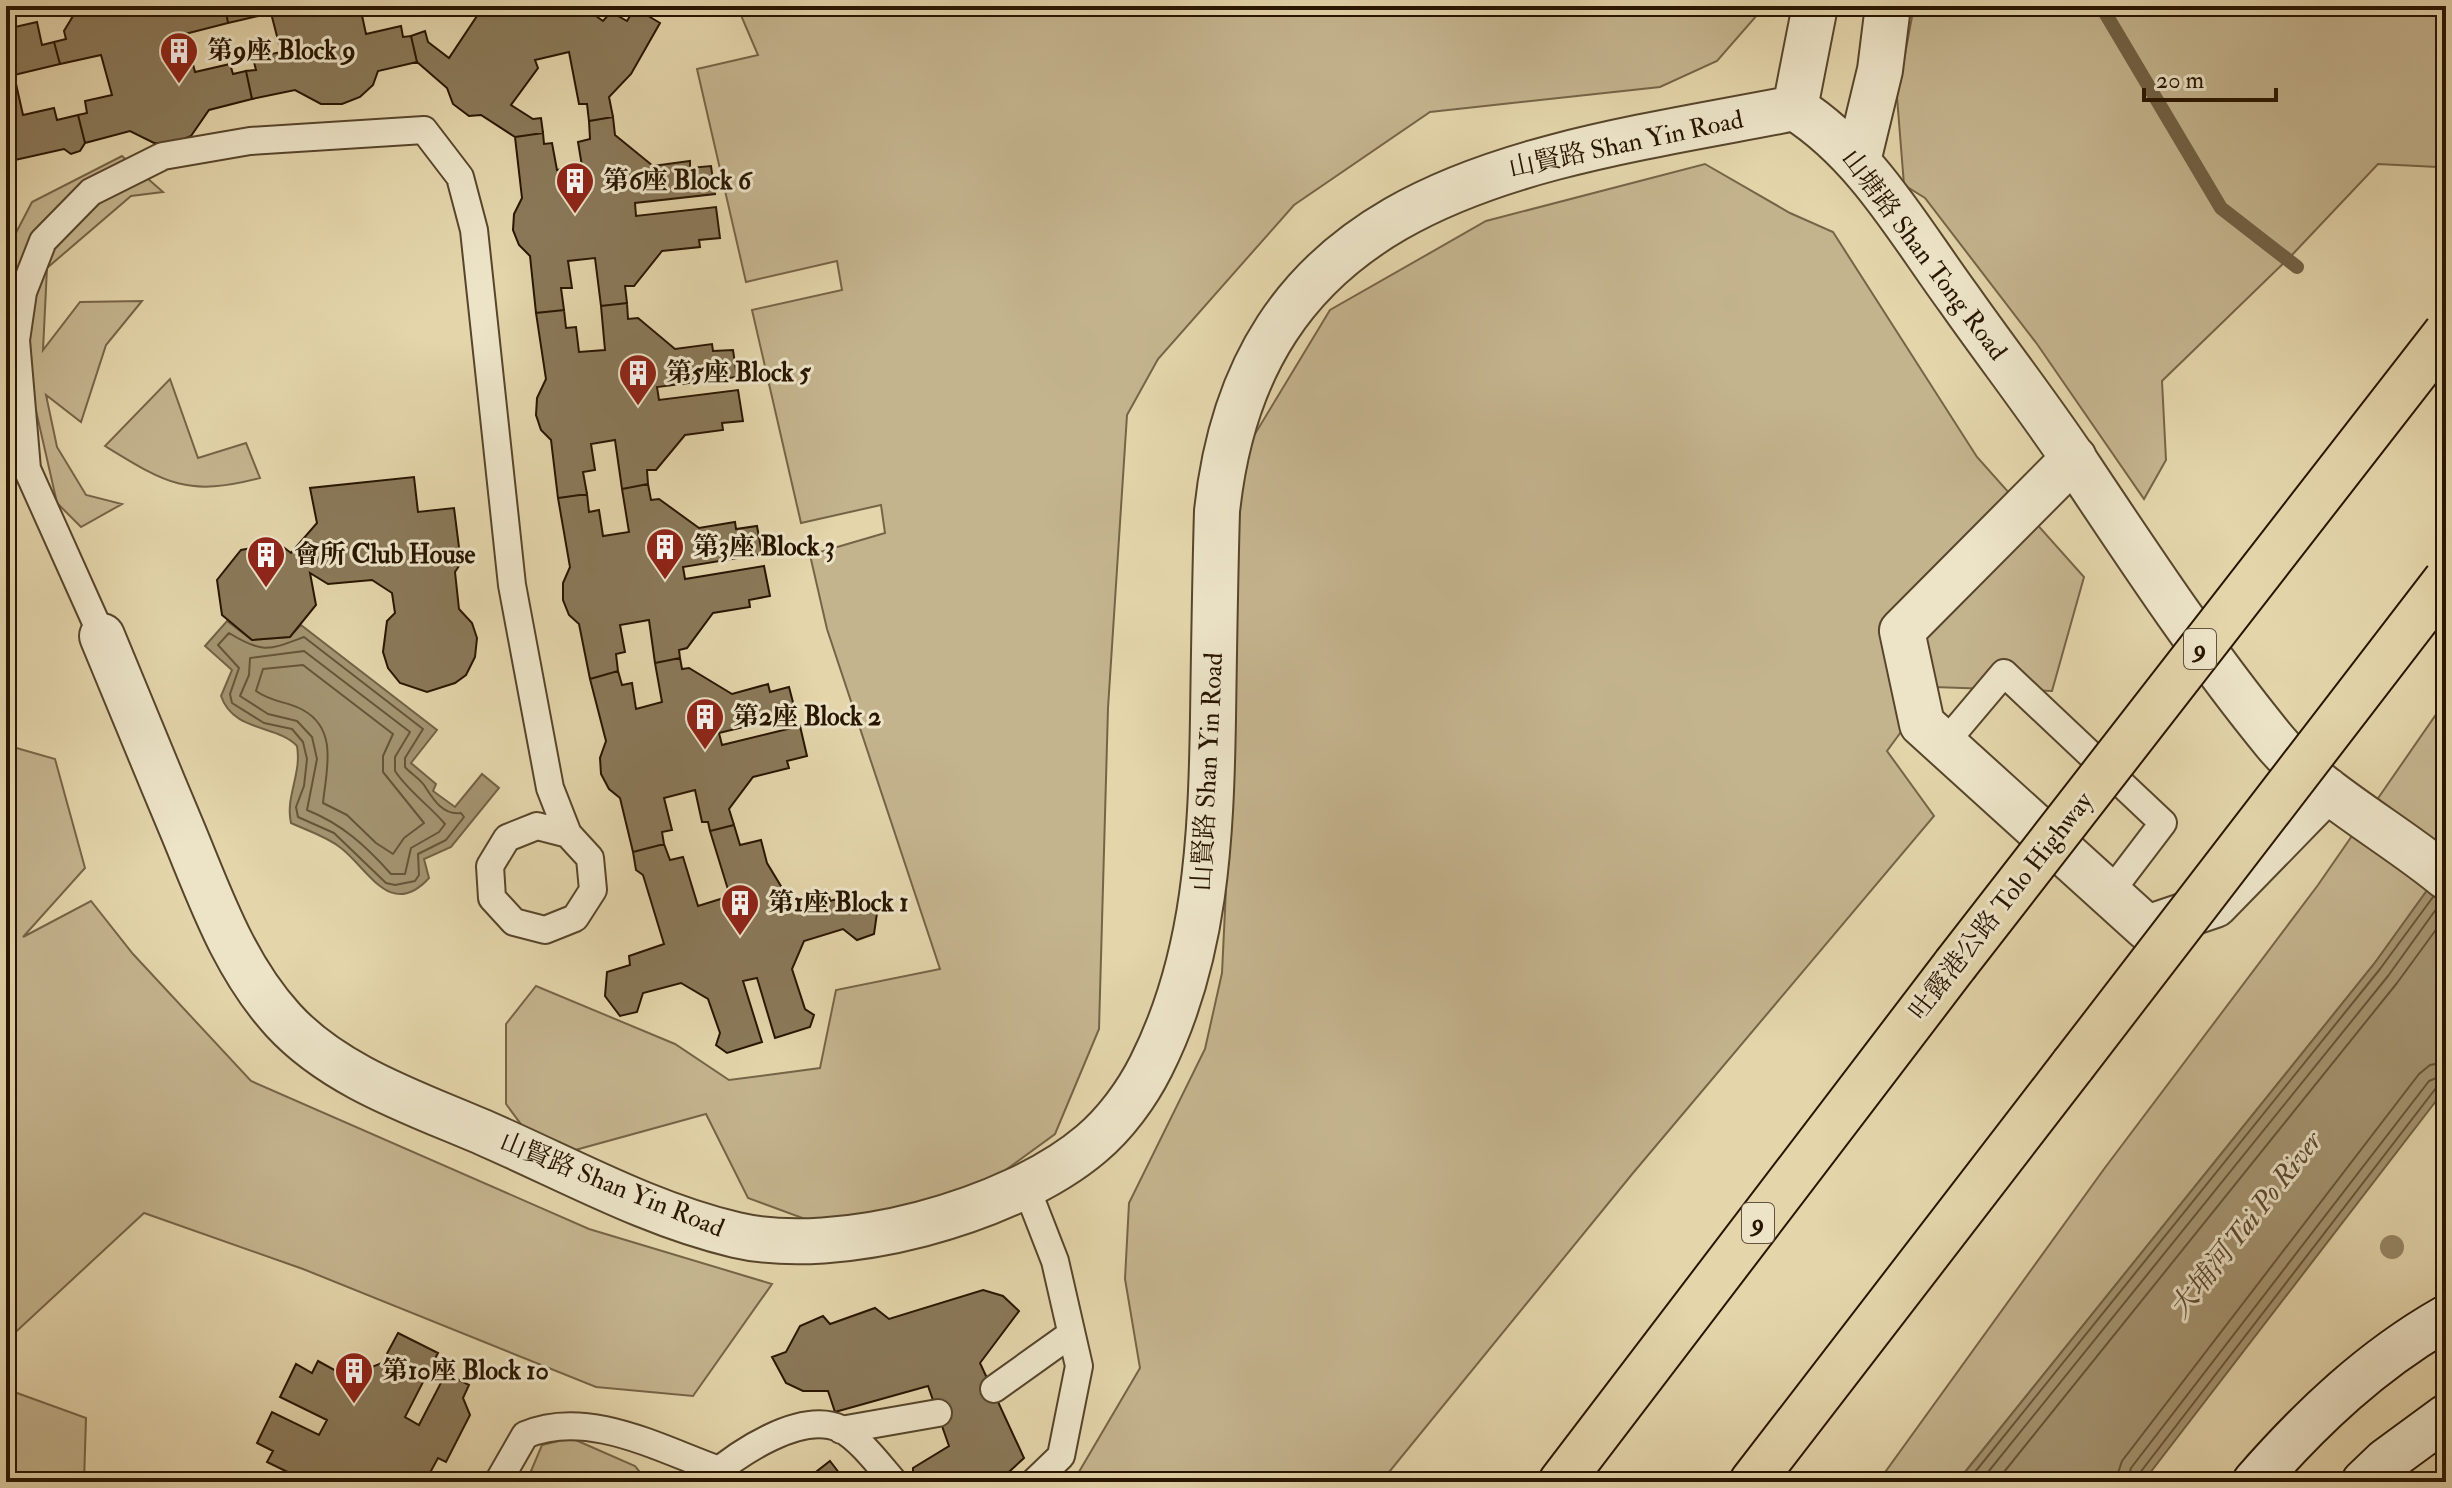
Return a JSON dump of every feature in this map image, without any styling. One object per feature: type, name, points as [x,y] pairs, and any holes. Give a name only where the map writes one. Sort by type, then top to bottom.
[{"type":"highway","name":"吐露港公路 Tolo Highway","points":[[1561,1482],[1955,965],[2446,333]]},
{"type":"highway","points":[[1752,1482],[2446,580]]},
{"type":"street","points":[[1795,108],[1815,6]]},
{"type":"street","points":[[1858,161],[1877,86],[1888,6]]},
{"type":"street","name":"山塘路 Shan Tong Road","points":[[1795,108],[1836,138],[1858,161],[2074,458],[2155,583],[2277,745],[2327,790],[2405,842],[2446,877]]},
{"type":"street","name":"山賢路 Shan Yin Road","points":[[102,636],[241,965],[288,1025],[346,1069],[659,1210],[740,1236],[804,1243],[854,1239],[943,1217],[1025,1184],[1091,1144],[1122,1110],[1148,1071],[1184,987],[1203,898],[1208,844],[1217,511],[1221,472],[1241,394],[1283,318],[1306,288],[1365,236],[1446,191],[1550,156],[1795,108]]},
{"type":"street","points":[[2074,458],[1902,631],[1922,724],[2147,928],[2215,905],[2327,790]]},
{"type":"street","points":[[2255,1482],[2324,1408],[2383,1359],[2446,1318]]},
{"type":"street","points":[[2364,1482],[2386,1461],[2446,1417]]},
{"type":"lane","points":[[27,469],[16,340],[23,292],[43,241],[91,192],[163,156],[250,141],[424,130],[460,177],[474,230],[512,585],[550,788],[568,834]]},
{"type":"lane","points":[[6,433],[27,469],[102,636]]},
{"type":"lane","points":[[1944,744],[2004,673],[2163,823],[2109,894]]},
{"type":"lane","points":[[1025,1184],[1055,1261],[1079,1366],[1061,1456],[1034,1482]]},
{"type":"lane","points":[[994,1389],[1071,1334]]},
{"type":"lane","points":[[498,1482],[525,1435],[573,1424],[601,1429],[712,1476],[795,1425],[841,1430],[938,1413]]},
{"type":"lane","points":[[841,1430],[894,1482]]},
{"type":"shaded area","points":[[737,6],[1765,6],[1717,61],[1660,87],[1430,112],[1294,205],[1158,359],[1127,415],[1108,708],[1099,1029],[1055,1134],[962,1202],[884,1225],[805,1219],[748,1198],[706,1114],[546,1158],[506,1104],[506,1024],[536,986],[675,1044],[729,1080],[820,1068],[836,990],[940,969],[827,629],[810,555],[885,533],[881,505],[801,523],[752,310],[842,290],[837,261],[746,282],[697,69],[758,55]]},
{"type":"shaded area","points":[[1914,6],[2446,6],[2446,155],[2437,167],[2378,164],[2291,256],[2162,381],[2166,460],[2144,499],[2037,344],[1925,198],[1904,185],[1897,97]]},
{"type":"shaded area","points":[[122,156],[163,192],[131,196],[47,268],[43,350],[80,302],[142,301],[106,345],[81,422],[46,395],[57,447],[86,495],[122,504],[81,527],[57,503],[6,279],[6,252],[32,202]]},
{"type":"shaded area","points":[[1705,164],[1790,213],[1833,232],[1977,457],[2084,577],[2052,691],[1934,687],[1887,751],[1934,816],[1633,1173],[1381,1482],[1073,1482],[1140,1368],[1125,1279],[1129,1203],[1205,1049],[1222,973],[1236,678],[1238,462],[1330,310],[1486,221]]},
{"type":"shaded area","points":[[170,379],[198,458],[246,443],[260,478],[214,486],[178,483],[145,470],[105,446]]},
{"type":"shaded area","points":[[2446,700],[2446,864],[2374,964],[1957,1482],[1878,1482],[2104,1169],[2318,885]]},
{"type":"shaded area","points":[[6,745],[55,759],[85,868],[23,937],[91,901],[133,954],[251,1081],[589,1229],[772,1284],[693,1396],[596,1387],[303,1269],[144,1213],[6,1341]]},
{"type":"shaded area","points":[[6,1389],[86,1418],[84,1482],[6,1482]]},
{"type":"shaded area","points":[[571,1438],[635,1466],[648,1482],[554,1482],[531,1471],[542,1445]]},
{"type":"water","points":[[227,621],[252,640],[289,637],[301,625],[437,730],[411,763],[436,784],[433,791],[455,807],[482,774],[499,788],[451,847],[424,859],[429,878],[415,890],[403,894],[392,893],[381,887],[335,844],[291,823],[290,804],[297,746],[279,734],[245,722],[227,708],[221,696],[232,670],[205,646]]},
{"type":"water","name":"大埔河 Tai Po River","points":[[2446,864],[2446,1088],[2143,1482],[1957,1482],[2374,964]]},
{"type":"building","name":"第9座 Block 9","points":[[79,6],[225,6],[228,23],[185,34],[195,72],[230,64],[233,74],[246,71],[252,99],[209,110],[191,136],[174,143],[154,143],[130,131],[85,143],[78,115],[87,113],[85,101],[112,95],[101,55],[60,64],[54,42],[66,39],[64,31]]},
{"type":"building","points":[[225,6],[360,6],[366,34],[401,26],[403,37],[411,36],[417,62],[378,71],[373,85],[360,97],[342,104],[321,104],[295,90],[252,99],[246,71],[256,70],[253,58],[281,52],[271,13],[228,23]]},
{"type":"building","points":[[483,6],[582,6],[603,21],[611,12],[627,21],[635,8],[660,23],[631,74],[609,97],[613,117],[589,121],[587,104],[579,104],[569,52],[535,60],[538,68],[511,105],[533,119],[541,118],[543,133],[515,137],[481,115],[469,116],[453,104],[447,88],[417,62],[411,36],[425,31],[428,42],[449,58],[477,16],[485,15]]},
{"type":"building","points":[[37,22],[42,45],[54,42],[60,64],[14,75],[23,115],[54,108],[57,120],[78,115],[85,143],[80,151],[71,154],[64,149],[6,162],[6,29]]},
{"type":"building","name":"第6座 Block 6","points":[[613,117],[615,135],[653,166],[690,161],[690,168],[711,166],[715,194],[635,203],[636,216],[716,207],[720,238],[699,240],[700,247],[662,251],[634,286],[625,286],[627,303],[601,306],[595,258],[568,261],[572,288],[561,288],[564,310],[536,313],[530,256],[519,245],[513,230],[514,214],[522,198],[515,137],[543,133],[544,144],[552,143],[557,170],[582,166],[578,142],[590,139],[589,121]]},
{"type":"building","name":"第5座 Block 5","points":[[627,303],[628,319],[638,318],[675,349],[712,344],[713,351],[733,350],[737,377],[657,387],[659,400],[738,390],[743,421],[722,423],[723,430],[685,435],[656,470],[647,470],[648,484],[622,489],[615,440],[591,444],[595,470],[583,472],[587,494],[558,498],[551,440],[541,430],[536,415],[537,398],[546,379],[536,313],[564,310],[566,328],[576,327],[579,352],[605,350],[601,306]]},
{"type":"building","name":"會所 Club House","points":[[414,477],[418,512],[454,508],[461,563],[455,572],[459,609],[472,623],[477,638],[475,657],[466,675],[455,683],[427,692],[400,683],[388,668],[383,652],[387,621],[395,613],[392,593],[372,580],[328,584],[310,573],[316,605],[290,637],[252,640],[222,615],[217,580],[241,550],[278,543],[291,553],[317,523],[310,488]]},
{"type":"building","name":"第3座 Block 3","points":[[648,484],[651,500],[659,499],[699,528],[735,522],[736,529],[757,526],[762,554],[683,567],[685,579],[764,566],[770,596],[749,600],[750,607],[713,613],[687,648],[679,650],[680,658],[655,663],[649,620],[620,625],[625,652],[616,654],[618,671],[590,679],[579,624],[569,615],[563,600],[563,583],[570,567],[558,498],[587,494],[589,512],[599,510],[603,536],[629,532],[622,489]]},
{"type":"building","name":"第2座 Block 2","points":[[680,658],[682,669],[689,668],[732,694],[768,684],[770,692],[789,687],[796,714],[719,733],[722,745],[800,726],[807,756],[787,761],[789,768],[753,777],[729,809],[734,825],[710,831],[708,822],[702,822],[695,790],[664,798],[672,830],[662,832],[664,844],[633,852],[620,798],[609,789],[601,774],[600,758],[606,741],[590,679],[618,671],[622,685],[632,683],[636,709],[662,702],[655,663]]},
{"type":"building","name":"第1座 Block 1","points":[[734,825],[740,845],[761,840],[767,863],[790,901],[828,891],[830,901],[852,895],[857,903],[877,913],[874,934],[857,940],[843,929],[804,941],[792,969],[805,1009],[814,1015],[810,1027],[775,1038],[757,978],[743,981],[762,1042],[727,1053],[716,1045],[720,1033],[708,999],[681,983],[643,993],[637,1012],[620,1016],[605,996],[607,972],[630,965],[629,956],[664,944],[643,875],[636,870],[633,852],[664,844],[670,860],[683,857],[698,906],[730,896],[710,831]]},
{"type":"building","points":[[983,1290],[1003,1296],[1019,1311],[980,1363],[1024,1458],[998,1482],[917,1482],[913,1477],[913,1468],[949,1446],[928,1386],[835,1412],[828,1391],[803,1391],[786,1383],[772,1357],[786,1352],[800,1326],[823,1316],[830,1324],[875,1308],[889,1319]]},
{"type":"building","name":"第10座 Block 10","points":[[398,1333],[438,1353],[405,1417],[419,1425],[446,1373],[469,1385],[463,1398],[470,1415],[446,1462],[438,1458],[425,1482],[297,1482],[296,1476],[267,1462],[273,1451],[257,1443],[272,1412],[319,1435],[327,1420],[280,1397],[296,1364],[312,1373],[318,1361],[347,1377],[382,1363]]},
{"type":"building","points":[[830,1461],[846,1482],[803,1482]]},
{"type":"waterway","points":[[2101,6],[2221,208],[2297,267]]},
{"type":"place","name":"第9座 Block 9","points":[[179,85]]},
{"type":"place","name":"第6座 Block 6","points":[[575,215]]},
{"type":"place","name":"第5座 Block 5","points":[[638,407]]},
{"type":"place","name":"第3座 Block 3","points":[[665,581]]},
{"type":"place","name":"會所 Club House","points":[[266,589]]},
{"type":"place","name":"第2座 Block 2","points":[[705,751]]},
{"type":"place","name":"第1座 Block 1","points":[[740,937]]},
{"type":"place","name":"第10座 Block 10","points":[[354,1405]]}]
